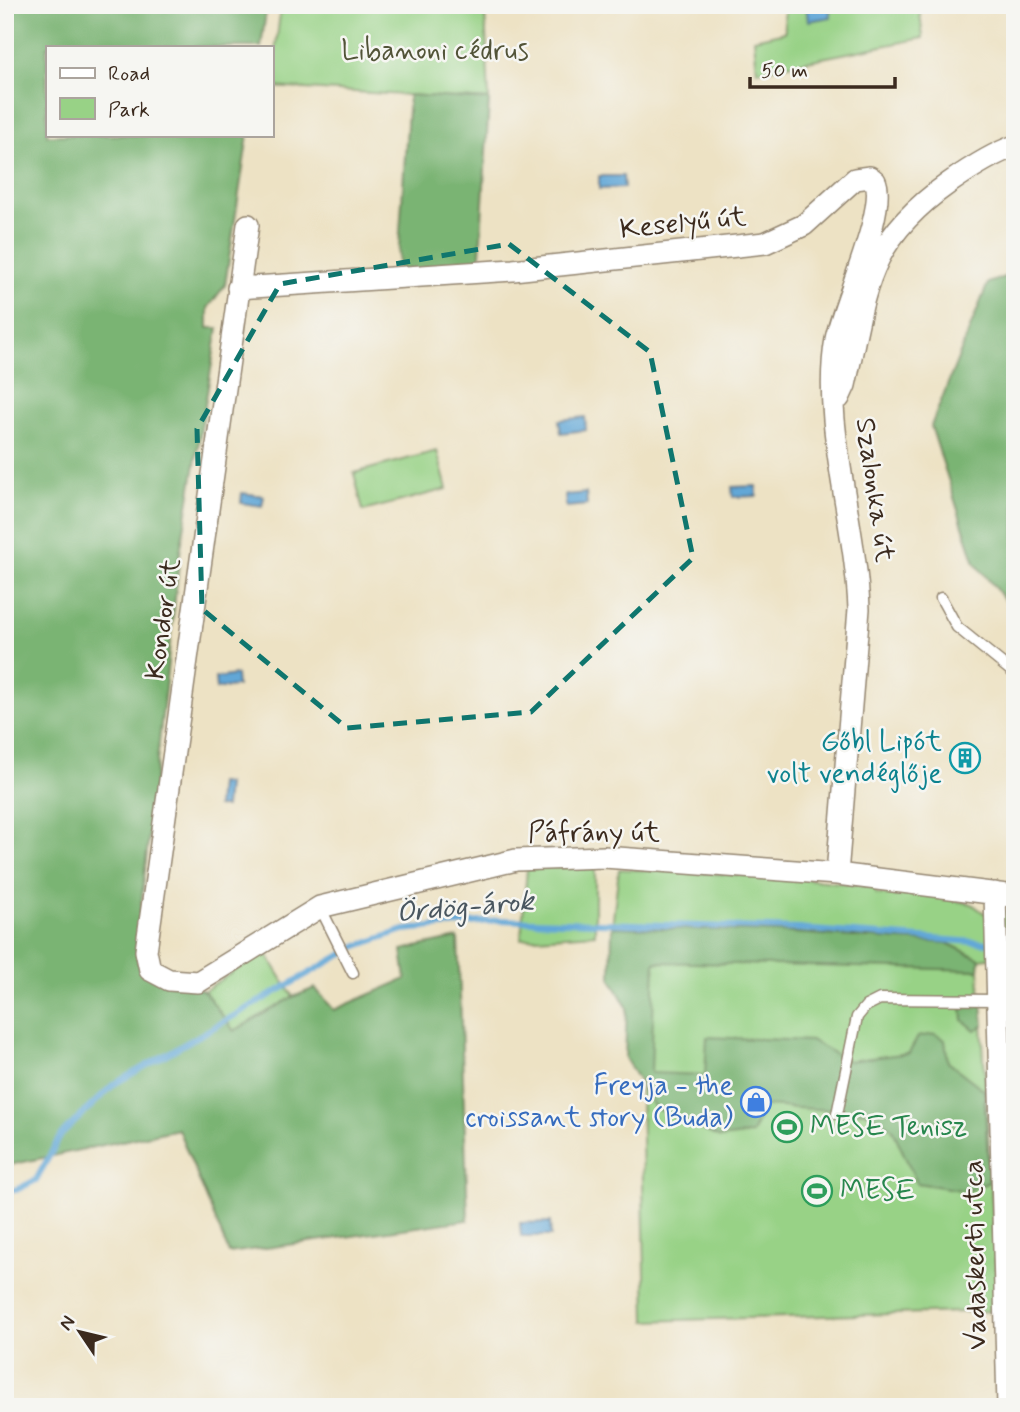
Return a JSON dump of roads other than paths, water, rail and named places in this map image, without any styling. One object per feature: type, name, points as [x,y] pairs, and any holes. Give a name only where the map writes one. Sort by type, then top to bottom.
[{"type":"street","name":"Szalonka út","points":[[837,874],[859,609],[857,568],[834,409],[845,385],[863,298],[874,267],[893,233],[916,206],[960,176],[1015,146]]},
{"type":"street","name":"Keselyű út","points":[[238,288],[513,270],[765,243],[804,225],[855,179],[870,177],[877,186],[877,209],[841,315],[834,364],[834,409]]},
{"type":"street","name":"Kondor út","points":[[198,982],[181,983],[158,975],[150,970],[146,951],[248,225]]},
{"type":"street","name":"Páfrány út","points":[[198,982],[320,907],[516,860],[604,857],[837,874],[1002,901]]},
{"type":"street","name":"Vadaskerti utca","points":[[1002,901],[996,960],[1003,1010],[1008,1407]]},
{"type":"lane","points":[[941,598],[957,627],[1015,674]]},
{"type":"lane","points":[[320,907],[353,973]]},
{"type":"lane","points":[[837,1114],[854,1025],[866,1006],[880,999],[1003,1010]]},
{"type":"water","points":[[806,5],[829,5],[831,17],[808,21]]},
{"type":"water","points":[[599,176],[623,176],[624,188],[599,189]]},
{"type":"water","points":[[585,417],[586,430],[561,433],[559,420]]},
{"type":"water","points":[[756,486],[757,496],[733,497],[732,487]]},
{"type":"water","points":[[242,493],[264,496],[262,506],[241,503]]},
{"type":"water","points":[[586,493],[587,505],[566,507],[565,495]]},
{"type":"water","points":[[236,675],[237,686],[216,689],[215,678]]},
{"type":"water","points":[[219,783],[227,784],[225,807],[217,807]]},
{"type":"water","points":[[550,1222],[551,1236],[521,1236],[520,1223]]},
{"type":"waterway","name":"Ördög-árok","points":[[5,1190],[16,1190],[36,1180],[61,1135],[114,1084],[357,946],[404,930],[499,920],[799,929],[1015,945]]},
{"type":"place","name":"Gőbl Lipót volt vendéglője","points":[[965,758]]},
{"type":"place","name":"Freyja - the croissant story (Buda)","points":[[756,1102]]},
{"type":"place","name":"MESE Tenisz","points":[[787,1127]]},
{"type":"place","name":"MESE","points":[[817,1191]]},
{"type":"park label","name":"Libanoni cédrus","points":[[435,51]]}]
